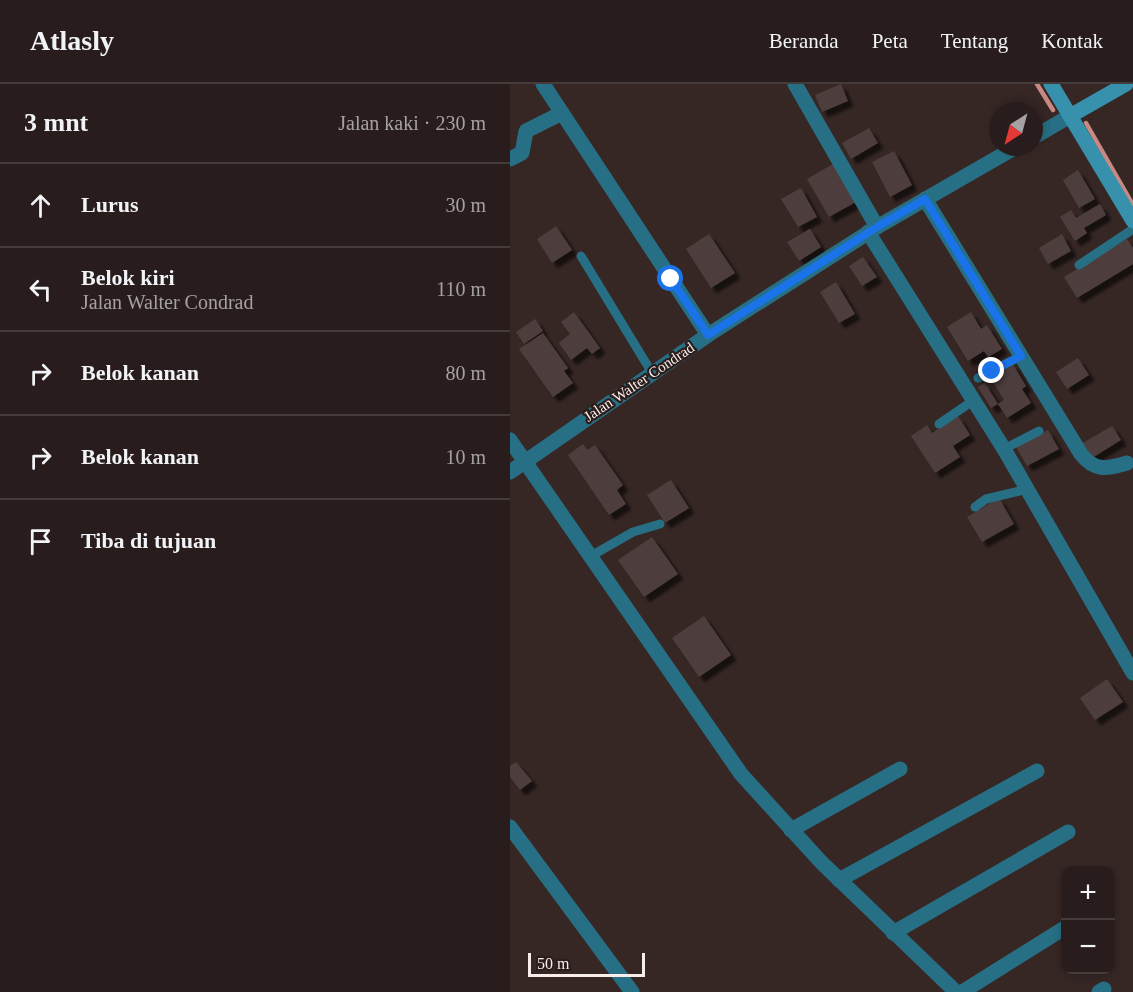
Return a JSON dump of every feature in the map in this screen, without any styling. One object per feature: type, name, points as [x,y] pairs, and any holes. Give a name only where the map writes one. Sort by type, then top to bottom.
[{"type":"street","points":[[543,84],[708,335]]},
{"type":"street","points":[[795,84],[872,229],[1028,489],[1133,673]]},
{"type":"street","points":[[1051,84],[1133,221]]},
{"type":"street","points":[[1043,132],[1126,84]]},
{"type":"street","points":[[510,159],[522,153],[526,131],[562,113]]},
{"type":"street","name":"Jalan Walter Condrad","points":[[510,472],[708,335],[872,229],[1000,156]]},
{"type":"street","points":[[925,199],[1088,463],[1105,470],[1127,463]]},
{"type":"street","points":[[510,440],[741,774],[839,880],[956,992]]},
{"type":"street","points":[[791,830],[900,769]]},
{"type":"street","points":[[839,880],[1037,771]]},
{"type":"street","points":[[510,827],[632,992]]},
{"type":"street","points":[[893,933],[1068,832]]},
{"type":"street","points":[[962,992],[1061,930]]},
{"type":"lane","points":[[1079,266],[1133,229]]},
{"type":"lane","points":[[581,256],[652,373]]},
{"type":"lane","points":[[978,378],[1021,356]]},
{"type":"lane","points":[[939,424],[974,400]]},
{"type":"lane","points":[[1004,449],[1039,431]]},
{"type":"lane","points":[[975,507],[986,499],[1028,489]]},
{"type":"lane","points":[[591,556],[633,532],[660,524]]},
{"type":"building","points":[[841,84],[848,101],[822,112],[815,95]]},
{"type":"building","points":[[869,128],[878,143],[851,159],[842,143]]},
{"type":"building","points":[[894,151],[912,185],[890,197],[872,162]]},
{"type":"building","points":[[833,164],[856,202],[829,217],[807,179]]},
{"type":"building","points":[[1078,170],[1095,199],[1079,208],[1063,180]]},
{"type":"building","points":[[801,188],[817,217],[798,227],[781,199]]},
{"type":"building","points":[[1100,204],[1106,215],[1084,228],[1087,233],[1075,241],[1060,217],[1071,210],[1076,218]]},
{"type":"building","points":[[556,226],[572,250],[552,263],[537,239]]},
{"type":"building","points":[[810,229],[821,247],[799,261],[787,242]]},
{"type":"building","points":[[709,234],[735,273],[711,288],[686,249]]},
{"type":"building","points":[[1062,234],[1071,251],[1048,264],[1039,248]]},
{"type":"building","points":[[1127,239],[1133,248],[1133,264],[1077,298],[1064,277]]},
{"type":"building","points":[[863,257],[877,277],[862,286],[849,266]]},
{"type":"building","points":[[836,282],[855,314],[839,323],[820,292]]},
{"type":"building","points":[[574,312],[600,348],[592,354],[587,348],[571,360],[559,343],[570,334],[561,322]]},
{"type":"building","points":[[971,312],[981,329],[987,325],[1002,349],[988,357],[984,351],[968,361],[947,327]]},
{"type":"building","points":[[535,319],[543,331],[524,344],[516,332]]},
{"type":"building","points":[[543,333],[568,368],[564,371],[573,383],[553,397],[519,349]]},
{"type":"building","points":[[1078,358],[1089,375],[1067,389],[1056,372]]},
{"type":"building","points":[[1012,363],[1026,386],[1022,389],[1031,403],[1007,418],[998,404],[1004,400],[990,377]]},
{"type":"building","points":[[985,383],[998,404],[991,408],[978,387]]},
{"type":"building","points":[[958,416],[970,435],[953,446],[960,457],[935,473],[911,436],[927,425],[932,433]]},
{"type":"building","points":[[1112,426],[1121,440],[1092,458],[1083,443]]},
{"type":"building","points":[[1048,430],[1059,449],[1027,466],[1016,447]]},
{"type":"building","points":[[583,444],[587,450],[595,445],[623,485],[617,490],[626,504],[609,515],[568,455]]},
{"type":"building","points":[[671,480],[689,508],[665,523],[647,495]]},
{"type":"building","points":[[999,498],[1014,524],[982,542],[967,517]]},
{"type":"building","points":[[652,537],[678,574],[644,597],[618,560]]},
{"type":"building","points":[[704,616],[731,655],[699,677],[672,638]]},
{"type":"building","points":[[1107,679],[1123,702],[1095,720],[1080,698]]},
{"type":"building","points":[[516,762],[532,781],[520,790],[510,777],[510,766]]},
{"type":"waterway","points":[[1037,84],[1053,110]]},
{"type":"waterway","points":[[1086,123],[1133,205]]},
{"type":"route","points":[[671,279],[708,335],[925,199],[1021,356],[992,371]]}]
